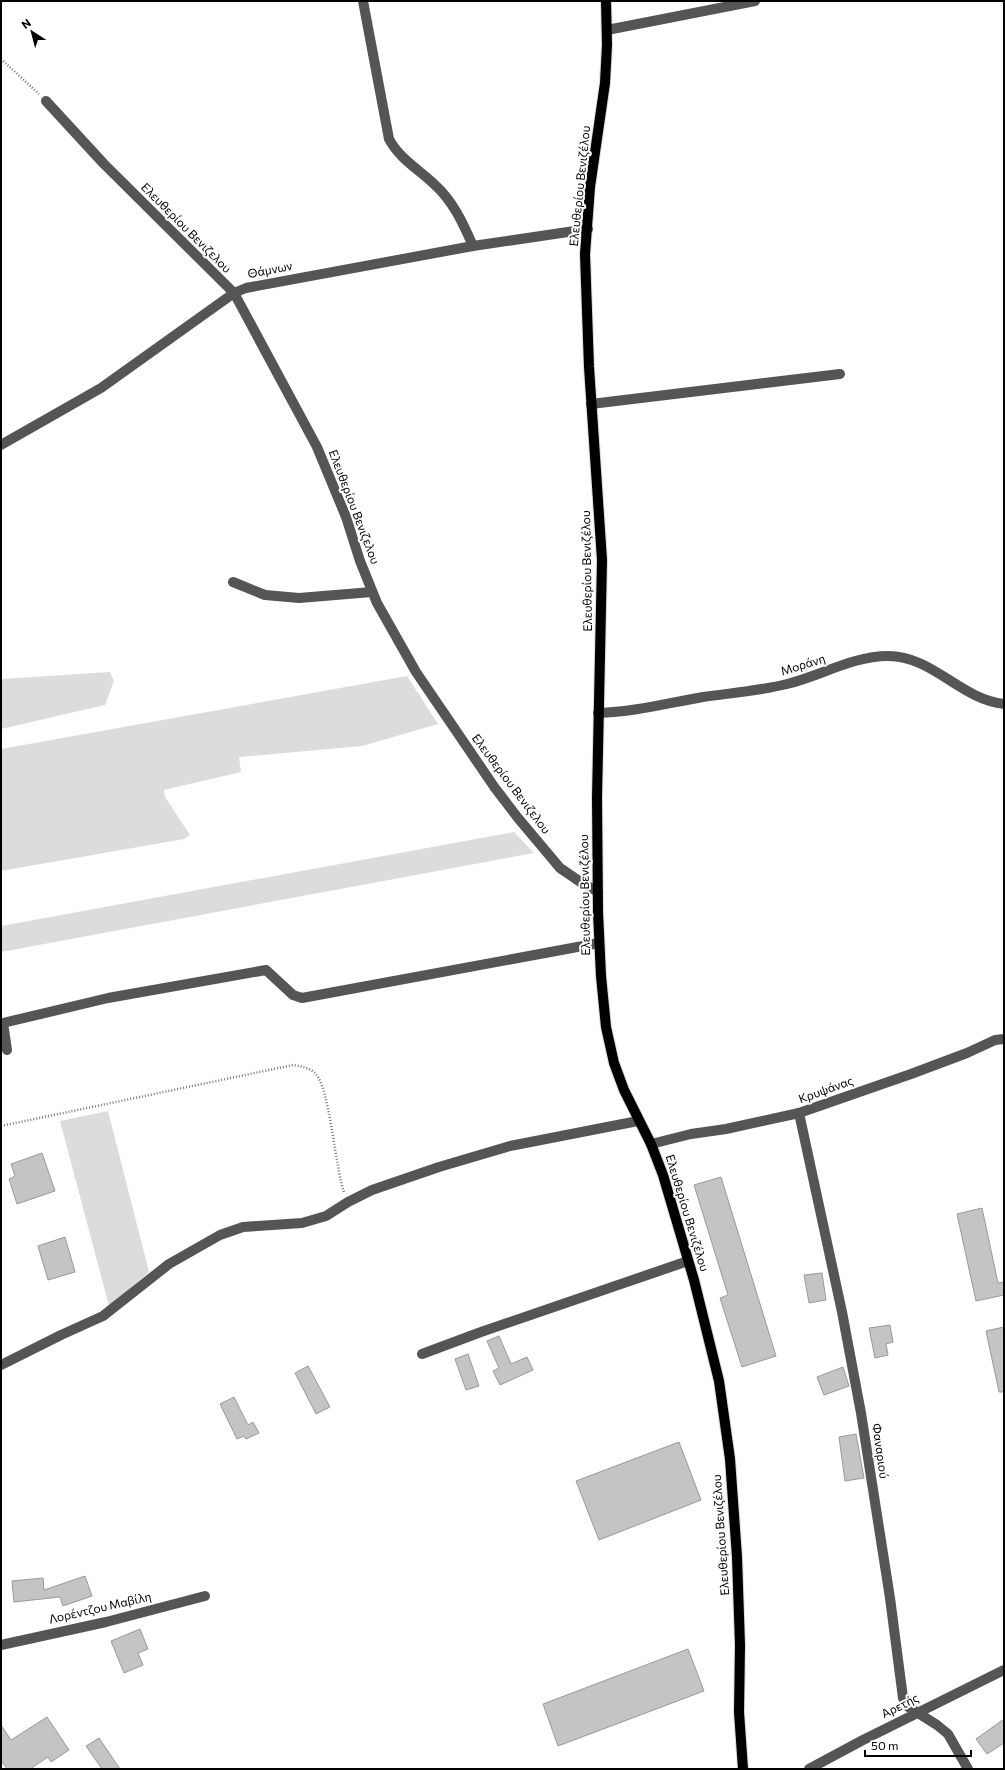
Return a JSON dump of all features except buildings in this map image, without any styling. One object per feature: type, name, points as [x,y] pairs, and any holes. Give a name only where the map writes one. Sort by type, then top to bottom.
[{"type":"main road","name":"Ελευθερίου Βενιζέλου","points":[[606,1],[607,30],[605,83],[590,187],[585,254],[591,404],[602,560],[597,798],[599,943],[603,1002],[611,1048],[624,1090],[638,1121],[651,1144],[663,1175],[716,1363],[726,1425],[737,1557],[740,1645],[739,1712],[743,1769]]},
{"type":"street","points":[[363,1],[389,138],[400,155],[434,184],[448,199],[460,217],[473,246]]},
{"type":"street","points":[[607,30],[755,1]]},
{"type":"street","name":"Ελευθερίου Βενιζελου","points":[[46,101],[104,164],[234,293],[317,447],[346,517],[355,547],[372,592],[388,625],[416,672],[495,788],[522,823],[560,868],[598,892]]},
{"type":"street","name":"Θάμνων","points":[[1,445],[101,388],[234,293],[257,285],[473,246],[588,229]]},
{"type":"street","points":[[591,404],[840,374]]},
{"type":"street","points":[[233,582],[265,595],[299,598],[372,592]]},
{"type":"street","name":"Μοράνη","points":[[598,713],[631,711],[683,701],[786,685],[846,664],[876,657],[889,656],[911,659],[973,695],[989,701],[1004,704]]},
{"type":"street","points":[[7,1050],[3,1023],[132,994],[266,970],[293,995],[302,998],[599,943]]},
{"type":"street","name":"Κρυψάνας","points":[[651,1144],[691,1134],[726,1129],[800,1113],[911,1074],[967,1053],[995,1040],[1004,1039]]},
{"type":"street","name":"Φαναριού","points":[[800,1113],[842,1312],[861,1413],[890,1598],[903,1698],[907,1706],[948,1734],[968,1769]]},
{"type":"street","points":[[1,1364],[103,1316],[169,1264],[220,1235],[243,1227],[302,1223],[326,1216],[348,1202],[372,1190],[510,1146],[638,1121]]},
{"type":"street","points":[[422,1354],[481,1332],[688,1261]]},
{"type":"street","name":"Λορέντζου Μαβίλη","points":[[1,1645],[106,1622],[205,1596]]},
{"type":"street","name":"Αρετής","points":[[809,1769],[917,1712],[1004,1670]]},
{"type":"path","points":[[1,59],[46,101]]},
{"type":"path","points":[[1,1126],[292,1065],[305,1067],[316,1074],[323,1090],[329,1115],[340,1181],[348,1202]]},
{"type":"shaded area","points":[[110,672],[114,681],[105,705],[1,729],[1,679]]},
{"type":"shaded area","points":[[407,676],[438,724],[362,746],[239,757],[241,772],[164,790],[165,797],[190,835],[184,839],[1,871],[1,749]]},
{"type":"shaded area","points":[[514,832],[534,853],[1,952],[1,926]]},
{"type":"shaded area","points":[[108,1111],[149,1272],[109,1306],[60,1121]]}]
